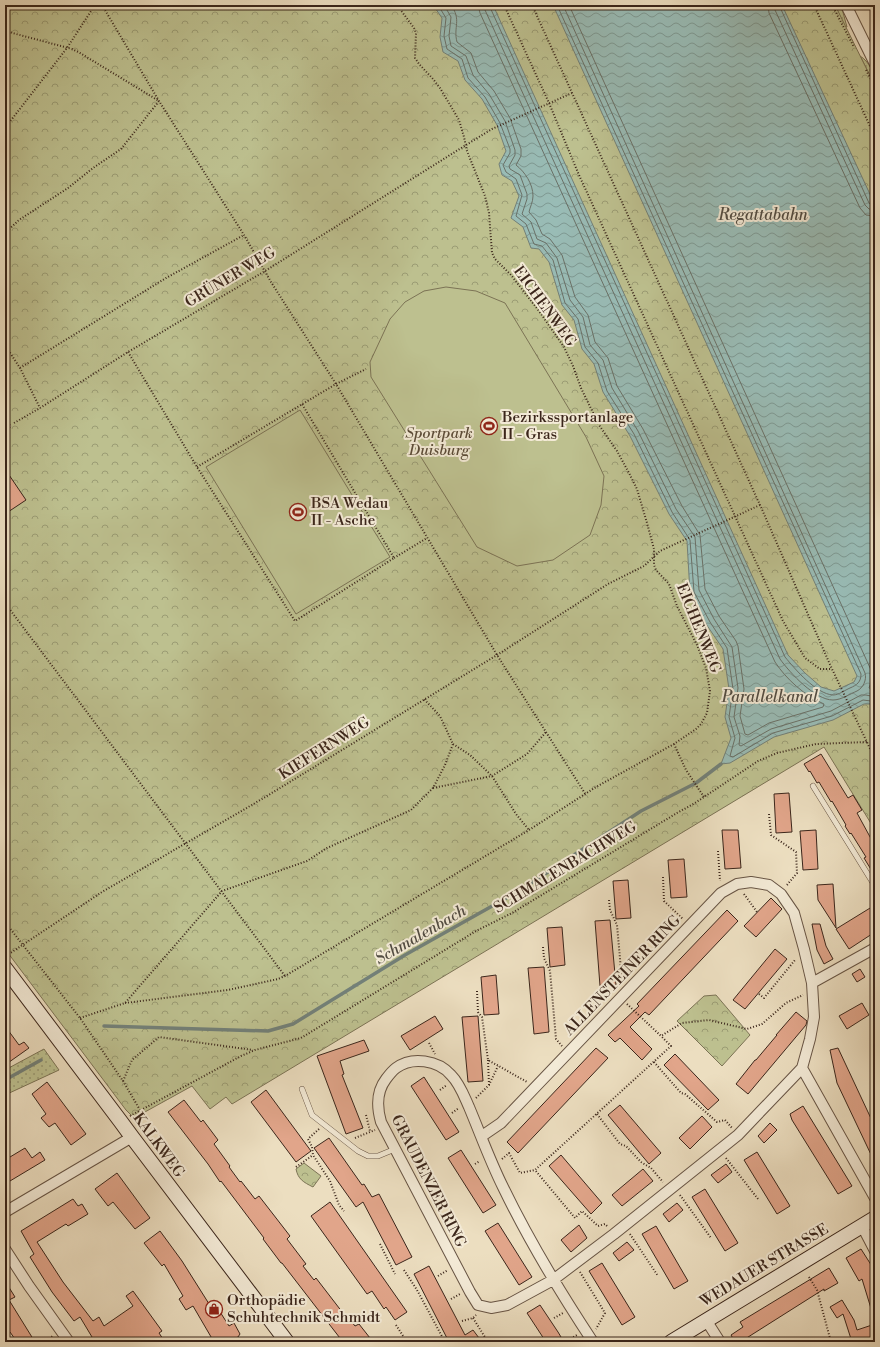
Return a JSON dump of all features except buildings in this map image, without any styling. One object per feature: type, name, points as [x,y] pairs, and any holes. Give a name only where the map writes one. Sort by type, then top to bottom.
[{"type":"street","points":[[846,5],[875,64]]},
{"type":"street","name":"ALLENSTEINER RING","points":[[482,1136],[501,1123],[720,893],[737,884],[751,882],[769,885],[781,894],[794,913],[812,983],[814,1017],[802,1068],[738,1135],[576,1264],[553,1280]]},
{"type":"street","points":[[812,983],[875,948]]},
{"type":"street","name":"KALKWEG","points":[[5,968],[287,1342]]},
{"type":"street","name":"GRAUDENZER RING","points":[[482,1136],[458,1083],[444,1068],[428,1062],[412,1062],[403,1064],[395,1068],[384,1082],[380,1092],[378,1110],[384,1127],[478,1305],[491,1308],[507,1305],[553,1280]]},
{"type":"street","points":[[802,1068],[875,1198]]},
{"type":"street","points":[[482,1136],[521,1225],[553,1280],[592,1340]]},
{"type":"street","points":[[5,1212],[132,1137]]},
{"type":"street","name":"WEDAUER STRASSE","points":[[671,1342],[875,1218]]},
{"type":"street","points":[[862,1226],[875,1251]]},
{"type":"street","points":[[5,1249],[29,1286],[69,1342]]},
{"type":"street","points":[[706,1320],[720,1342]]},
{"type":"lane","points":[[813,786],[875,886]]},
{"type":"lane","points":[[302,1089],[312,1115],[358,1151],[368,1156],[378,1156],[395,1149]]},
{"type":"path","points":[[5,128],[67,48],[95,5]]},
{"type":"path","points":[[102,5],[159,101],[336,384],[497,655],[586,795]]},
{"type":"path","name":"EICHENWEG","points":[[80,1018],[125,1003],[228,990],[278,979],[285,976],[529,830],[603,783],[674,744],[696,729],[705,719],[710,700],[710,684],[706,668],[702,656],[677,606],[669,584],[656,570],[654,565],[654,549],[637,489],[621,457],[598,425],[580,388],[573,366],[564,347],[539,311],[511,275],[492,254],[487,203],[483,189],[467,151],[459,120],[449,101],[415,58],[416,33],[397,5]]},
{"type":"path","points":[[504,5],[549,103],[579,174],[783,620],[805,658],[820,669],[832,669]]},
{"type":"path","points":[[532,5],[760,506],[832,669],[875,759]]},
{"type":"path","points":[[814,5],[875,135]]},
{"type":"path","points":[[5,31],[80,53],[159,101]]},
{"type":"path","name":"GRÜNER WEG","points":[[6,427],[40,408],[128,352],[265,271],[466,144],[492,129],[572,93]]},
{"type":"path","points":[[5,233],[19,220],[68,188],[93,168],[121,149],[159,101]]},
{"type":"path","points":[[20,368],[166,278],[244,235]]},
{"type":"path","points":[[5,345],[20,368],[40,408]]},
{"type":"path","points":[[128,352],[197,467],[295,621],[428,538]]},
{"type":"path","points":[[197,467],[336,384],[366,369]]},
{"type":"path","points":[[302,404],[394,558]]},
{"type":"path","name":"KIEFERNWEG","points":[[5,956],[102,892],[262,799],[497,655],[595,592],[628,573],[644,566],[660,551],[760,506]]},
{"type":"path","points":[[5,603],[285,976]]},
{"type":"path","points":[[424,699],[440,716],[453,744],[470,755],[492,776],[516,814],[529,830]]},
{"type":"path","points":[[433,788],[492,776],[527,754],[546,732]]},
{"type":"path","name":"SCHMALENBACHWEG","points":[[121,1122],[140,1110],[241,1056],[255,1050],[301,1038],[476,931],[512,913],[704,798],[758,761],[777,754],[816,744],[867,742]]},
{"type":"path","points":[[125,1003],[222,891],[307,861],[327,848],[411,810],[433,788],[445,765],[453,744]]},
{"type":"path","points":[[674,744],[686,770],[704,798]]},
{"type":"path","points":[[769,814],[771,835],[796,852],[797,873],[781,894]]},
{"type":"path","points":[[718,851],[720,893]]},
{"type":"path","points":[[663,877],[664,901],[690,925]]},
{"type":"path","points":[[737,884],[757,912]]},
{"type":"path","points":[[494,1166],[509,1154],[520,1173],[535,1170],[671,1046],[623,995],[617,925],[610,910],[609,900]]},
{"type":"path","points":[[5,922],[80,1018],[123,1081],[140,1110]]},
{"type":"path","points":[[543,947],[544,958],[550,971],[556,1039],[568,1053]]},
{"type":"path","points":[[758,994],[764,998],[804,949]]},
{"type":"path","points":[[661,1036],[682,1023],[709,1020],[748,1029],[755,1027],[772,1017],[786,1003],[804,995],[812,983]]},
{"type":"path","points":[[477,991],[478,1012],[482,1017],[488,1060],[489,1085]]},
{"type":"path","points":[[123,1081],[132,1060],[159,1037],[255,1050]]},
{"type":"path","points":[[488,1060],[535,1086]]},
{"type":"path","points":[[654,1062],[681,1093],[685,1094],[717,1122],[725,1120],[738,1135]]},
{"type":"path","points":[[468,1105],[489,1085],[498,1066]]},
{"type":"path","points":[[597,1114],[620,1144],[626,1146],[641,1162],[651,1168],[671,1187],[710,1238]]},
{"type":"path","points":[[366,1115],[370,1131]]},
{"type":"path","points":[[323,1125],[308,1139],[312,1147],[313,1155],[330,1180],[344,1211]]},
{"type":"path","points":[[347,1142],[370,1131],[384,1127]]},
{"type":"path","points":[[719,1150],[758,1199]]},
{"type":"path","points":[[296,1166],[313,1155]]},
{"type":"path","points":[[535,1170],[575,1218],[582,1211],[598,1226],[605,1224],[614,1234]]},
{"type":"path","points":[[624,1226],[658,1276]]},
{"type":"path","points":[[380,1244],[395,1274]]},
{"type":"path","points":[[576,1264],[604,1313],[592,1340]]},
{"type":"path","points":[[404,1270],[417,1290],[444,1342]]},
{"type":"path","points":[[809,1277],[817,1290],[831,1342]]},
{"type":"path","points":[[462,1322],[472,1318],[476,1314]]},
{"type":"path","points":[[472,1318],[488,1342]]},
{"type":"path","points":[[396,1325],[407,1342]]},
{"type":"green space","name":"Sportpark Duisburg","points":[[5,5],[835,5],[875,86],[875,830],[824,747],[232,1104],[226,1097],[210,1109],[192,1086],[134,1118],[126,1110],[5,949]]},
{"type":"green space","points":[[835,5],[841,5],[847,27],[845,27]]},
{"type":"green space","points":[[860,56],[871,68],[875,85]]},
{"type":"green space","name":"Bezirkssportanlage II - Gras","points":[[446,287],[476,291],[505,303],[586,437],[604,476],[601,505],[590,535],[553,560],[517,566],[477,547],[371,377],[370,362],[390,319],[405,302],[424,291]]},
{"type":"green space","name":"BSA Wedau II - Asche","points":[[300,410],[390,557],[296,614],[206,467]]},
{"type":"green space","points":[[716,995],[750,1035],[722,1066],[677,1021],[704,996]]},
{"type":"green space","points":[[44,1049],[59,1070],[5,1095],[5,1070]]},
{"type":"green space","points":[[304,1163],[321,1176],[313,1187],[302,1180],[298,1175],[296,1169]]},
{"type":"water","name":"Regattabahn","points":[[433,5],[493,5],[788,655],[821,687],[834,691],[854,682],[857,676],[553,5],[782,5],[875,205],[875,715],[870,704],[864,704],[833,720],[774,737],[730,763],[721,764],[731,738],[725,717],[729,689],[723,649],[706,624],[690,593],[687,541],[669,514],[630,436],[603,392],[594,364],[582,349],[574,320],[562,305],[549,262],[539,249],[531,248],[523,227],[511,218],[519,196],[512,181],[502,175],[499,164],[506,151],[497,125],[482,99],[465,80],[458,61],[443,52],[440,37],[442,18]]},
{"type":"waterway","name":"Schmalenbach","points":[[104,1026],[268,1031],[293,1024],[405,955],[519,891],[641,811],[696,783],[721,764]]},
{"type":"waterway","points":[[5,1080],[41,1060]]},
{"type":"place","name":"Bezirkssportanlage II - Gras","points":[[489,426]]},
{"type":"place","name":"BSA Wedau II - Asche","points":[[298,512]]},
{"type":"place","name":"Orthopädie Schuhtechnik Schmidt","points":[[214,1309]]},
{"type":"water label","name":"Parallelkanal","points":[[770,696]]}]
